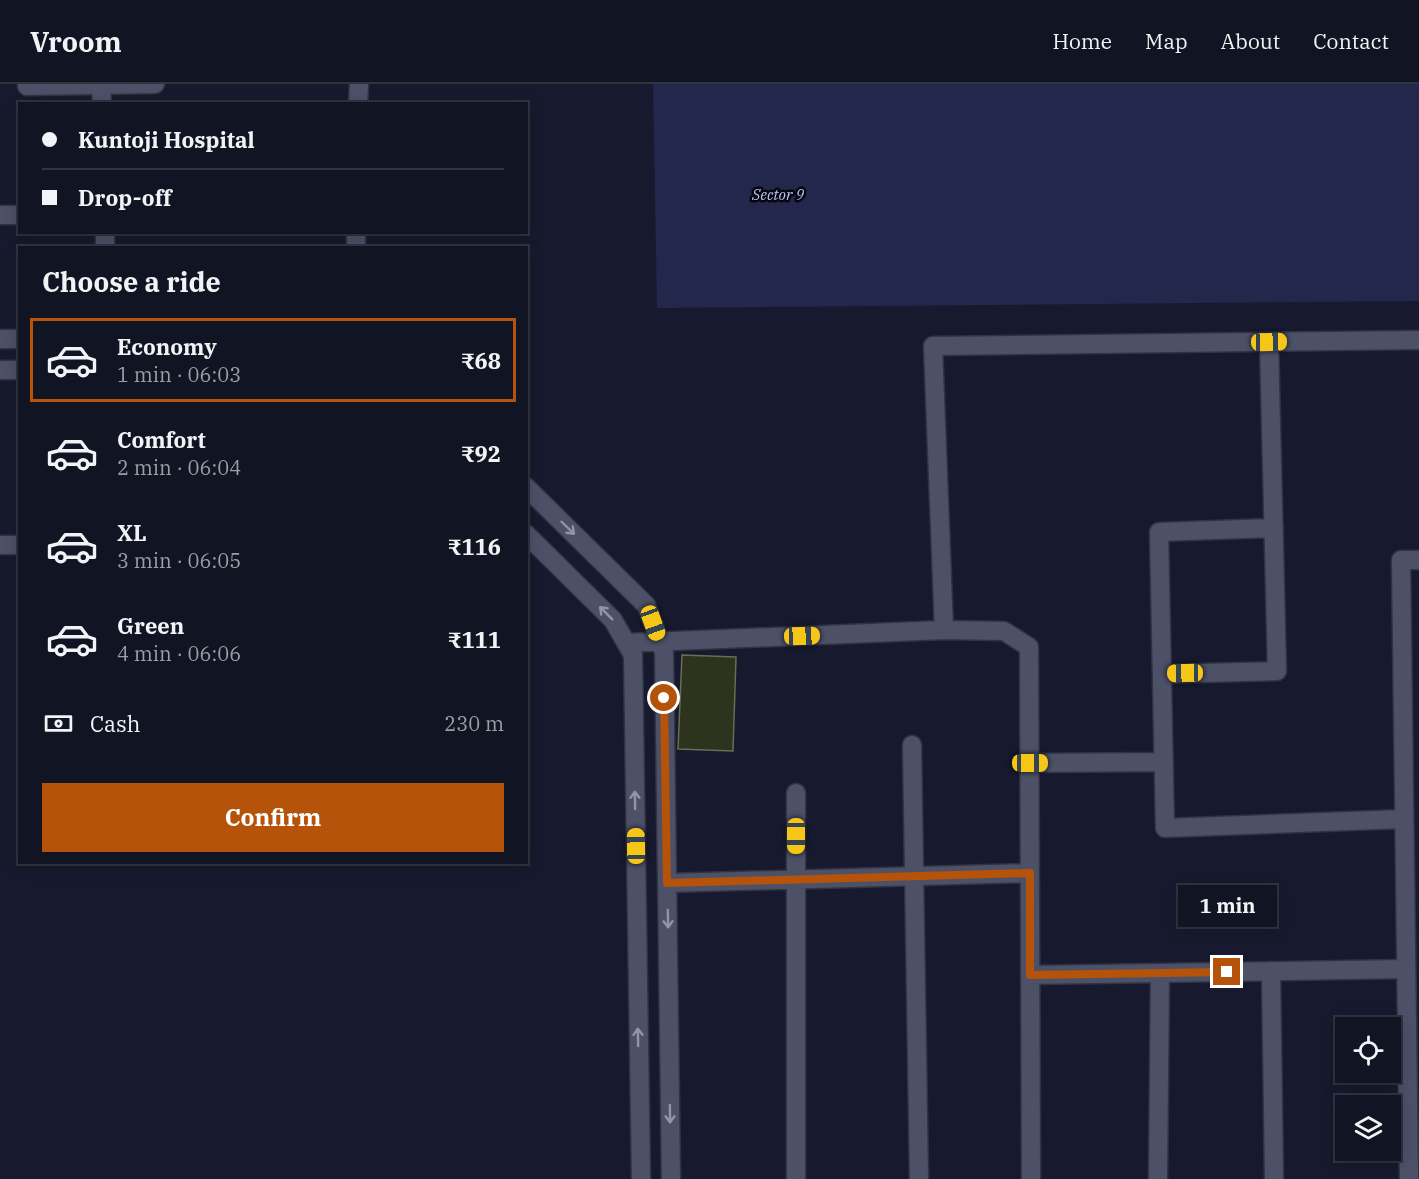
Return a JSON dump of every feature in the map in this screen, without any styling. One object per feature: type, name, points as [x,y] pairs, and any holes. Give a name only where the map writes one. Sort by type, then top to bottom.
[{"type":"street","points":[[101,84],[102,102]]},
{"type":"street","points":[[27,86],[155,84]]},
{"type":"street","points":[[358,84],[358,102]]},
{"type":"street","points":[[0,215],[18,215]]},
{"type":"street","points":[[0,339],[18,339]]},
{"type":"street","points":[[944,630],[933,346],[1419,339]]},
{"type":"street","points":[[1162,674],[1277,672],[1269,342]]},
{"type":"street","points":[[0,370],[18,370]]},
{"type":"street","points":[[528,490],[646,605],[664,652],[671,1179]]},
{"type":"street","points":[[1274,528],[1159,532],[1165,828],[1404,819]]},
{"type":"street","points":[[528,536],[613,620],[633,655],[640,1179]]},
{"type":"street","points":[[0,545],[18,545]]},
{"type":"street","points":[[1409,1179],[1406,969],[1412,913],[1404,819],[1401,560],[1419,560]]},
{"type":"street","points":[[626,643],[944,630],[1004,631],[1029,647],[1030,1179]]},
{"type":"street","points":[[912,745],[919,1179]]},
{"type":"street","points":[[1030,763],[1164,762]]},
{"type":"street","points":[[796,793],[796,1179]]},
{"type":"street","points":[[667,883],[1030,873]]},
{"type":"street","points":[[1030,975],[1406,969]]},
{"type":"street","points":[[1271,971],[1274,1179]]},
{"type":"street","points":[[1158,1179],[1160,974]]},
{"type":"green space","name":"Sector 9","points":[[653,84],[1419,84],[1419,301],[657,308]]},
{"type":"building","points":[[682,655],[736,657],[733,751],[678,749]]},
{"type":"route","points":[[664,698],[667,883],[1030,873],[1030,975],[1227,972]]}]
